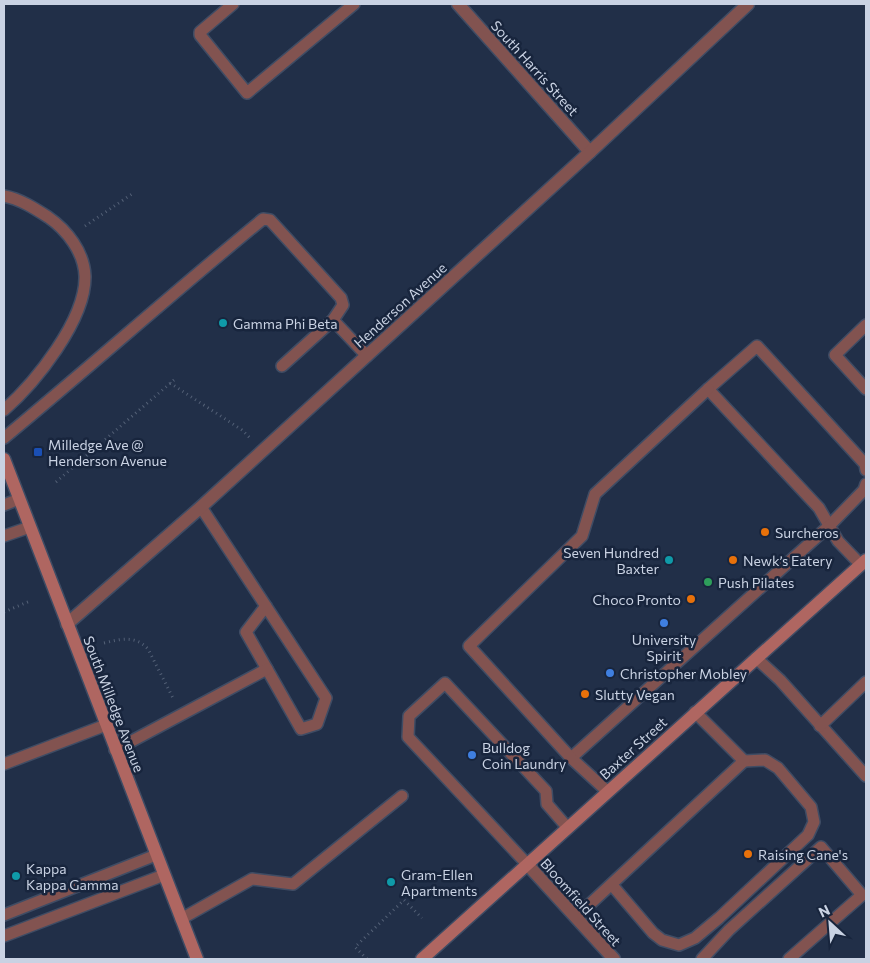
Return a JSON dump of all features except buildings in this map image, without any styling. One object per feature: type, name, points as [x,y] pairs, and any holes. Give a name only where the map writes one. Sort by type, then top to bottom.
[{"type":"main road","name":"South Milledge Avenue","points":[[4,459],[197,959]]},
{"type":"main road","name":"Baxter Street","points":[[422,959],[695,712],[864,563]]},
{"type":"street","name":"South Harris Street","points":[[458,4],[590,152]]},
{"type":"street","name":"Henderson Avenue","points":[[67,624],[201,507],[367,356],[748,4]]},
{"type":"street","name":"Bloomfield Street","points":[[527,864],[612,959]]},
{"type":"lane","points":[[233,4],[200,32],[200,35],[248,93],[354,4]]},
{"type":"lane","points":[[4,196],[30,205],[57,223],[70,236],[79,253],[85,276],[79,309],[55,350],[31,383],[4,410]]},
{"type":"lane","points":[[4,438],[68,386],[164,300],[262,219],[270,220],[341,298],[343,305],[333,320],[282,366]]},
{"type":"lane","points":[[333,320],[367,356]]},
{"type":"lane","points":[[866,325],[834,355],[866,389]]},
{"type":"lane","points":[[607,791],[571,758],[469,646],[582,536],[595,494],[757,346],[864,464],[866,470]]},
{"type":"lane","points":[[708,389],[819,508],[838,541],[864,563]]},
{"type":"lane","points":[[571,758],[829,526],[864,490],[866,484]]},
{"type":"lane","points":[[4,505],[19,500]]},
{"type":"lane","points":[[201,507],[266,606],[326,698],[317,724],[301,729],[246,632],[266,606]]},
{"type":"lane","points":[[4,536],[30,527]]},
{"type":"lane","points":[[756,658],[780,680],[866,776]]},
{"type":"lane","points":[[115,750],[267,669]]},
{"type":"lane","points":[[820,726],[866,682]]},
{"type":"lane","points":[[527,864],[408,737],[409,716],[444,683],[546,791],[547,804],[567,827]]},
{"type":"lane","points":[[695,712],[744,761]]},
{"type":"lane","points":[[4,764],[106,725]]},
{"type":"lane","points":[[576,917],[744,761],[765,760],[778,768],[811,807],[814,822],[808,835],[720,918],[695,938],[679,945],[662,940],[653,933],[612,885]]},
{"type":"lane","points":[[181,919],[252,879],[293,884],[402,796]]},
{"type":"lane","points":[[702,959],[724,934],[821,847],[862,895],[789,959]]},
{"type":"lane","points":[[4,915],[156,856]]},
{"type":"lane","points":[[4,936],[164,875]]},
{"type":"path","points":[[70,236],[132,194]]},
{"type":"path","points":[[56,482],[174,380]]},
{"type":"path","points":[[170,384],[242,430],[263,450]]},
{"type":"path","points":[[4,612],[30,601]]},
{"type":"path","points":[[104,643],[124,638],[142,643],[148,649],[181,714]]},
{"type":"path","points":[[367,959],[355,947],[404,900],[422,918]]},
{"type":"place","name":"Gamma Phi Beta","points":[[223,323]]},
{"type":"place","name":"Milledge Ave @ Henderson Avenue","points":[[38,452]]},
{"type":"place","name":"Surcheros","points":[[765,532]]},
{"type":"place","name":"Seven Hundred Baxter","points":[[669,560]]},
{"type":"place","name":"Newk’s Eatery","points":[[733,560]]},
{"type":"place","name":"Push Pilates","points":[[708,582]]},
{"type":"place","name":"Choco Pronto","points":[[691,599]]},
{"type":"place","name":"University Spirit","points":[[664,623]]},
{"type":"place","name":"Christopher Mobley","points":[[610,673]]},
{"type":"place","name":"Slutty Vegan","points":[[585,694]]},
{"type":"place","name":"Bulldog Coin Laundry","points":[[472,755]]},
{"type":"place","name":"Raising Cane's","points":[[748,854]]},
{"type":"place","name":"Kappa Kappa Gamma","points":[[16,876]]},
{"type":"place","name":"Gram-Ellen Apartments","points":[[391,882]]}]
